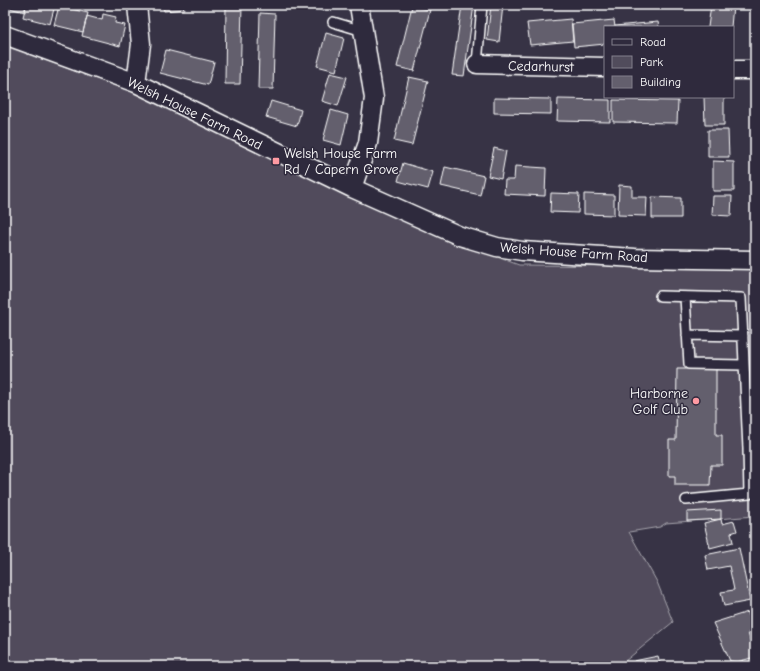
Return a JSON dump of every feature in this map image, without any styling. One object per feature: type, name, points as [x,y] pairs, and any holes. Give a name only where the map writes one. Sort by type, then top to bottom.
[{"type":"street","points":[[136,83],[141,44],[137,5]]},
{"type":"street","points":[[352,188],[368,143],[374,98],[359,5]]},
{"type":"street","name":"Welsh House Farm Road","points":[[5,35],[136,83],[352,188],[460,236],[497,247],[522,251],[635,258],[755,260]]},
{"type":"street","name":"Cedarhurst","points":[[477,64],[604,67]]},
{"type":"street","points":[[734,70],[755,70]]},
{"type":"lane","points":[[477,64],[482,5]]},
{"type":"lane","points":[[333,22],[363,31]]},
{"type":"lane","points":[[660,296],[741,298],[744,365],[752,448],[748,494],[686,500]]},
{"type":"lane","points":[[685,296],[688,364],[744,365]]},
{"type":"lane","points":[[687,335],[743,336]]},
{"type":"green space","name":"Harborne Golf Club","points":[[5,46],[157,101],[448,239],[519,265],[755,267],[755,516],[666,523],[660,527],[629,532],[657,582],[673,622],[619,666],[5,666]]},
{"type":"building","points":[[5,5],[26,5],[25,12],[5,7]]},
{"type":"building","points":[[26,5],[55,5],[50,24],[23,17]]},
{"type":"building","points":[[163,5],[183,5],[184,9],[164,11]]},
{"type":"building","points":[[226,5],[242,5],[240,84],[225,84]]},
{"type":"building","points":[[304,5],[326,5],[324,11]]},
{"type":"building","points":[[462,5],[474,5],[464,76],[452,75]]},
{"type":"building","points":[[491,5],[503,5],[499,42],[487,40]]},
{"type":"building","points":[[711,5],[733,5],[731,26],[708,26]]},
{"type":"building","points":[[59,6],[88,13],[83,32],[54,25]]},
{"type":"building","points":[[412,6],[430,10],[414,71],[397,67]]},
{"type":"building","points":[[260,13],[275,14],[273,89],[258,89]]},
{"type":"building","points":[[103,14],[116,17],[115,23],[125,25],[120,46],[82,36],[87,16],[102,20]]},
{"type":"building","points":[[571,19],[573,41],[530,45],[527,23]]},
{"type":"building","points":[[614,20],[615,26],[604,26],[604,44],[574,47],[572,24]]},
{"type":"building","points":[[658,22],[659,26],[615,26]]},
{"type":"building","points":[[326,33],[344,38],[336,71],[317,66]]},
{"type":"building","points":[[166,50],[214,62],[208,85],[160,73]]},
{"type":"building","points":[[330,73],[347,77],[338,106],[322,101]]},
{"type":"building","points":[[409,77],[428,81],[412,145],[394,141]]},
{"type":"building","points":[[494,98],[551,99],[551,114],[494,113]]},
{"type":"building","points":[[704,98],[724,98],[724,125],[705,125]]},
{"type":"building","points":[[558,99],[610,100],[610,122],[557,121]]},
{"type":"building","points":[[613,100],[678,101],[677,123],[613,122]]},
{"type":"building","points":[[271,101],[301,110],[297,126],[266,117]]},
{"type":"building","points":[[331,110],[348,115],[341,145],[323,140]]},
{"type":"building","points":[[708,130],[728,130],[729,157],[708,157]]},
{"type":"building","points":[[494,148],[506,151],[501,179],[488,176]]},
{"type":"building","points":[[713,161],[734,162],[734,191],[713,191]]},
{"type":"building","points":[[403,163],[433,172],[428,189],[398,181]]},
{"type":"building","points":[[515,166],[546,168],[545,196],[504,194],[505,180],[514,180]]},
{"type":"building","points":[[445,167],[484,176],[480,195],[441,186]]},
{"type":"building","points":[[619,185],[632,186],[632,197],[647,197],[646,216],[618,215]]},
{"type":"building","points":[[551,193],[579,194],[578,213],[550,212]]},
{"type":"building","points":[[584,194],[614,195],[614,215],[584,214]]},
{"type":"building","points":[[713,196],[732,196],[731,216],[712,215]]},
{"type":"building","points":[[652,197],[681,198],[681,218],[652,218]]},
{"type":"building","name":"Harborne Golf Club","points":[[677,369],[716,369],[716,435],[722,435],[722,465],[711,465],[710,485],[675,485],[675,476],[669,476],[669,440],[676,440]]},
{"type":"building","points":[[721,510],[721,519],[687,521],[687,512]]},
{"type":"building","points":[[721,519],[722,524],[734,521],[737,531],[731,533],[733,542],[710,548],[704,523]]},
{"type":"building","points":[[739,548],[750,601],[724,606],[721,592],[734,590],[729,566],[708,570],[705,555]]},
{"type":"building","points":[[748,612],[754,631],[748,633],[755,657],[737,662],[730,661],[713,623]]},
{"type":"building","points":[[658,656],[661,666],[635,666],[634,661]]},
{"type":"building","points":[[755,662],[755,666],[743,666]]},
{"type":"place","name":"Welsh House Farm Rd / Capern Grove","points":[[276,161]]},
{"type":"place","name":"Harborne Golf Club","points":[[696,401]]}]
